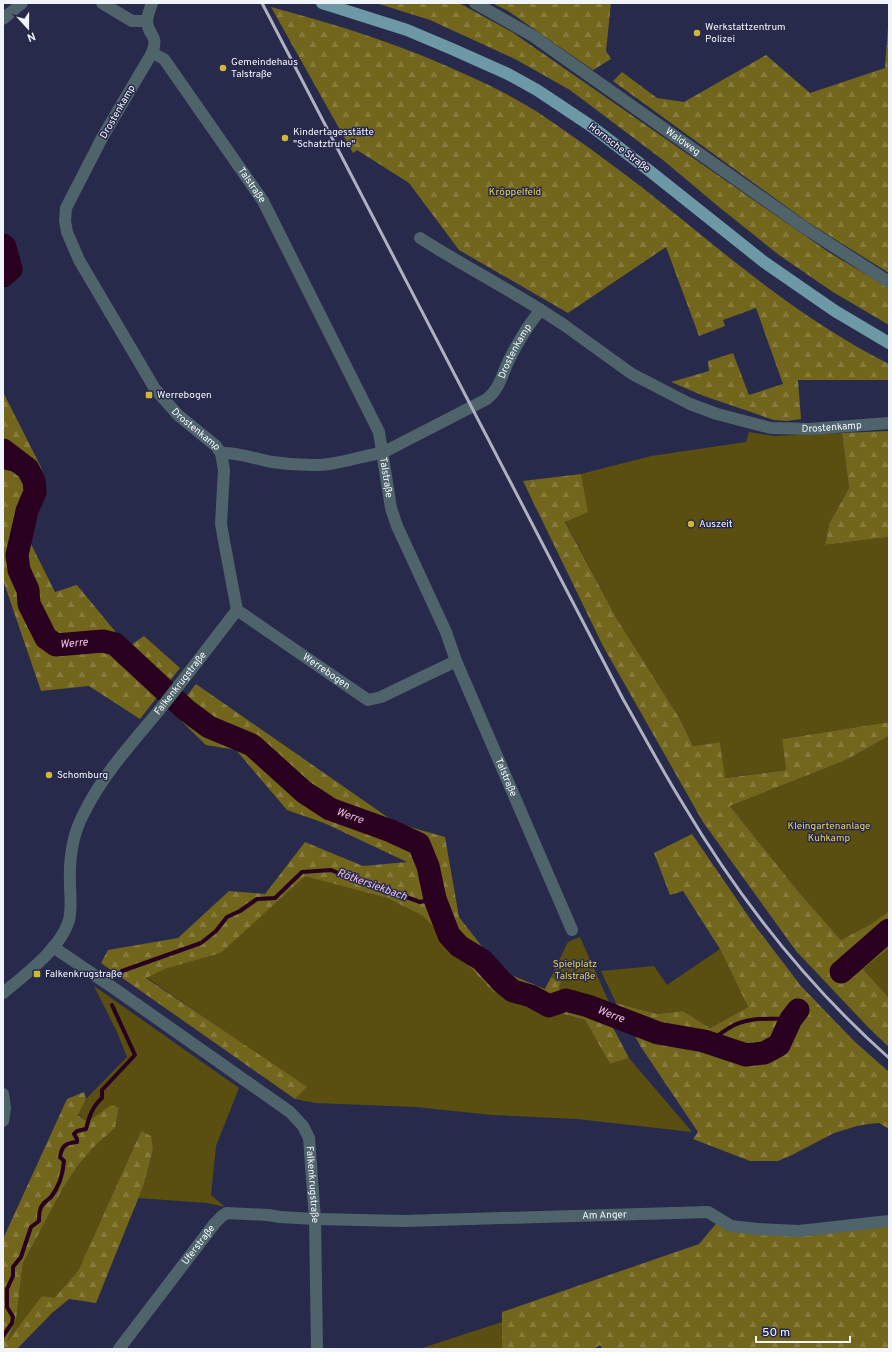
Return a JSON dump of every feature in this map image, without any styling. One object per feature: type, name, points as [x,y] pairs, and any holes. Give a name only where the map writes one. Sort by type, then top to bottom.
[{"type":"main road","name":"Hornsche Straße","points":[[322,3],[407,30],[508,74],[537,90],[597,131],[764,262],[835,311],[889,343]]},
{"type":"street","points":[[3,19],[22,3]]},
{"type":"street","points":[[102,3],[132,21],[147,20]]},
{"type":"street","points":[[152,3],[147,20],[148,27],[155,40],[152,53]]},
{"type":"street","name":"Waldweg","points":[[475,3],[533,36],[805,228],[889,282]]},
{"type":"street","name":"Drostenkamp","points":[[152,53],[104,136],[66,208],[66,232],[79,260],[155,390],[178,416],[216,446],[221,453],[230,452],[273,462],[314,465],[342,462],[367,455],[382,453],[487,399],[495,392],[508,362],[530,322],[541,310]]},
{"type":"street","name":"Talstraße","points":[[152,53],[164,59],[263,201],[379,432],[391,508],[397,526],[446,632],[456,661],[572,930]]},
{"type":"street","name":"Drostenkamp","points":[[420,238],[541,310],[632,374],[690,404],[717,414],[771,428],[810,429],[889,423]]},
{"type":"street","points":[[221,453],[224,470],[222,524],[237,610]]},
{"type":"street","name":"Werrebogen","points":[[237,610],[368,700],[381,697],[456,661]]},
{"type":"street","name":"Falkenkrugstraße","points":[[237,610],[102,783],[83,814],[74,835],[71,852],[71,908],[69,920],[60,938],[53,947],[271,1098],[298,1119],[306,1131],[309,1138],[314,1219],[317,1349]]},
{"type":"street","points":[[3,993],[53,947]]},
{"type":"street","points":[[3,1094],[5,1108],[3,1121]]},
{"type":"street","name":"Am Anger","points":[[314,1219],[404,1221],[708,1212],[731,1226],[798,1231],[889,1221]]},
{"type":"street","name":"Uferstraße","points":[[119,1349],[215,1223],[222,1216],[231,1213],[314,1219]]},
{"type":"green space","points":[[376,3],[459,3],[512,32],[830,253],[889,288],[889,325],[833,292],[779,255],[663,160],[570,90],[515,59],[430,20]]},
{"type":"green space","points":[[492,3],[611,3],[606,51],[611,59],[593,70],[508,11]]},
{"type":"green space","name":"Kröppelfeld","points":[[271,7],[347,29],[421,55],[486,84],[528,106],[573,136],[626,175],[754,277],[806,315],[861,349],[889,364],[889,380],[798,380],[801,419],[787,421],[774,420],[704,396],[671,382],[709,371],[708,361],[733,353],[749,395],[783,384],[756,308],[723,320],[725,326],[699,336],[666,247],[568,313],[459,250],[409,183],[357,150],[353,153]]},
{"type":"green space","points":[[889,14],[889,273],[809,223],[613,81],[622,72],[657,98],[684,102],[766,55],[810,93],[885,68]]},
{"type":"green space","points":[[3,392],[41,467],[45,495],[29,540],[55,592],[77,585],[128,647],[144,636],[180,668],[140,719],[89,686],[41,691],[3,580]]},
{"type":"green space","points":[[889,431],[889,537],[825,545],[829,524],[849,488],[842,433]]},
{"type":"green space","points":[[749,432],[774,436],[842,433],[849,488],[829,524],[825,545],[889,537],[889,722],[782,739],[786,770],[724,778],[720,742],[693,746],[680,719],[617,619],[565,521],[587,512],[581,474],[651,456],[746,442]]},
{"type":"green space","points":[[581,474],[588,512],[565,522],[617,619],[680,719],[693,746],[720,742],[725,778],[786,770],[782,739],[889,722],[889,736],[846,760],[730,806],[797,890],[841,940],[871,924],[889,911],[889,948],[863,969],[889,998],[889,1047],[796,951],[703,822],[603,646],[523,481]]},
{"type":"green space","points":[[196,684],[396,823],[445,837],[459,917],[501,971],[545,989],[551,977],[561,982],[559,988],[578,1006],[609,1020],[629,1058],[610,1064],[585,1020],[518,1001],[493,992],[423,916],[387,898],[305,876],[221,953],[165,969],[146,978],[307,1087],[295,1099],[101,963],[108,950],[178,938],[229,891],[265,894],[305,842],[363,866],[407,862],[324,823],[287,810],[236,750],[206,745],[173,713]]},
{"type":"green space","name":"Kleingartenanlage Kuhkamp","points":[[889,736],[889,911],[871,924],[841,940],[797,890],[730,806],[846,760]]},
{"type":"green space","points":[[692,834],[753,923],[801,986],[854,1041],[889,1072],[889,1129],[879,1123],[857,1126],[834,1133],[778,1161],[750,1161],[693,1139],[698,1132],[641,1047],[616,1003],[657,1014],[683,1011],[710,1028],[748,1007],[720,949],[683,891],[670,895],[654,853]]},
{"type":"green space","points":[[305,875],[387,898],[423,916],[493,992],[518,1001],[585,1020],[610,1064],[629,1058],[692,1132],[577,1119],[492,1115],[416,1107],[315,1103],[295,1099],[306,1088],[146,977],[165,969],[221,953]]},
{"type":"green space","name":"Spielplatz Talstraße","points":[[580,937],[613,1011],[559,988],[561,982],[551,977],[568,942]]},
{"type":"green space","points":[[889,948],[889,998],[863,969]]},
{"type":"green space","points":[[720,949],[748,1007],[710,1028],[683,1011],[657,1014],[616,1003],[601,971],[654,966],[667,985]]},
{"type":"green space","points":[[94,986],[239,1088],[216,1146],[211,1195],[225,1207],[207,1203],[138,1198],[144,1184],[153,1150],[141,1131],[78,1271],[54,1298],[6,1344],[16,1320],[23,1263],[63,1188],[80,1163],[96,1145],[115,1128],[119,1109],[88,1122],[78,1114],[86,1099],[127,1057],[117,1032]]},
{"type":"green space","points":[[84,1092],[86,1099],[78,1115],[88,1122],[111,1105],[119,1108],[115,1128],[96,1145],[80,1163],[63,1188],[23,1263],[16,1320],[7,1342],[42,1296],[54,1298],[78,1271],[141,1131],[151,1136],[153,1150],[144,1184],[96,1303],[69,1299],[52,1313],[17,1349],[3,1349],[3,1239],[67,1099]]},
{"type":"green space","points":[[720,1219],[756,1235],[789,1235],[889,1225],[889,1349],[603,1349],[600,1345],[594,1349],[502,1349],[502,1312],[699,1244]]},
{"type":"green space","points":[[502,1322],[502,1349],[419,1349]]},
{"type":"waterway","name":"Werre","points":[[3,245],[5,247],[11,269],[3,276]]},
{"type":"waterway","name":"Werre","points":[[3,450],[28,469],[34,481],[35,492],[27,511],[17,555],[19,570],[28,590],[29,604],[46,638],[56,645],[103,641],[115,644],[186,710],[209,727],[252,745],[304,792],[330,809],[391,831],[419,844],[428,866],[435,899],[449,935],[459,946],[482,960],[502,982],[513,991],[531,996],[549,1006],[566,1000],[588,1006],[658,1033],[704,1041],[746,1055],[764,1053],[779,1045],[791,1019],[798,1010]]},
{"type":"waterway","points":[[3,467],[30,473]]},
{"type":"waterway","name":"Rötkersiekbach","points":[[122,971],[201,943],[216,931],[227,917],[240,911],[257,899],[275,898],[302,872],[331,870],[385,892],[398,894],[420,902],[435,899]]},
{"type":"waterway","name":"Werre","points":[[841,972],[889,930]]},
{"type":"waterway","name":"Rötkersiekbach","points":[[3,1336],[12,1323],[13,1317],[7,1307],[7,1289],[13,1276],[13,1267],[21,1257],[31,1227],[39,1221],[41,1207],[54,1193],[62,1175],[64,1161],[60,1157],[63,1147],[67,1144],[77,1142],[74,1134],[77,1131],[86,1129],[91,1112],[102,1098],[102,1090],[135,1055],[112,1005]]},
{"type":"waterway","points":[[708,1043],[736,1024],[759,1019],[791,1019]]},
{"type":"railway","points":[[262,3],[623,699],[675,791],[704,839],[727,873],[776,939],[830,1001],[889,1058]]},
{"type":"place","name":"Werkstattzentrum Polizei","points":[[697,33]]},
{"type":"place","name":"Gemeindehaus Talstraße","points":[[223,68]]},
{"type":"place","name":"Kindertagesstätte \"Schatztruhe\"","points":[[285,138]]},
{"type":"place","name":"Werrebogen","points":[[149,395]]},
{"type":"place","name":"Auszeit","points":[[691,524]]},
{"type":"place","name":"Schomburg","points":[[49,775]]},
{"type":"place","name":"Falkenkrugstraße","points":[[37,974]]}]
